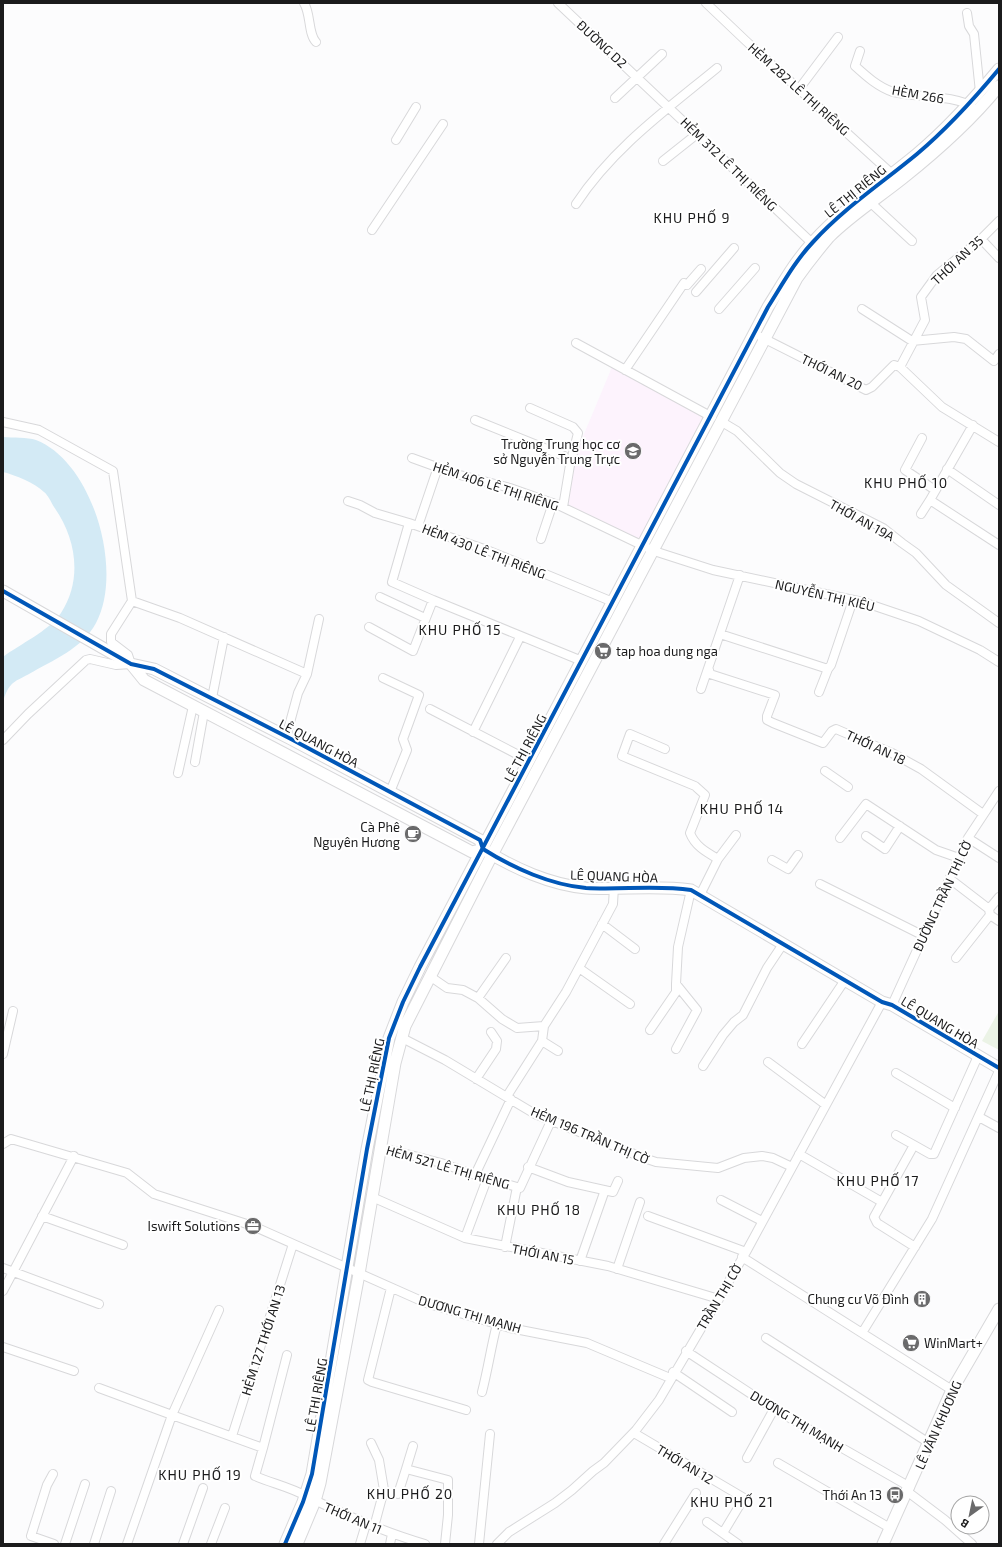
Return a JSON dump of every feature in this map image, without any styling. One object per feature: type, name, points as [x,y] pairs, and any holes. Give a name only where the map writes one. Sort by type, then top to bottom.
[{"type":"street","points":[[304,3],[308,12],[312,37],[316,42]]},
{"type":"street","name":"ĐƯỜNG D2","points":[[558,3],[646,85]]},
{"type":"street","name":"HẺM 282 LÊ THỊ RIÊNG","points":[[706,3],[892,174]]},
{"type":"street","points":[[967,13],[969,26],[974,34],[980,92]]},
{"type":"street","points":[[799,88],[838,37]]},
{"type":"street","name":"HÈM 266","points":[[860,51],[855,66],[868,78],[883,88],[894,92],[943,98],[973,108]]},
{"type":"street","points":[[615,98],[662,54]]},
{"type":"street","points":[[576,204],[592,180],[622,146],[717,68]]},
{"type":"street","name":"LÊ THỊ RIÊNG","points":[[759,336],[797,278],[829,237],[846,221],[871,203],[951,138],[973,108],[980,92],[999,69]]},
{"type":"street","name":"HẺM 312 LÊ THỊ RIÊNG","points":[[646,85],[812,243]]},
{"type":"street","name":"LÊ THỊ RIÊNG","points":[[285,1544],[306,1495],[312,1474],[348,1269],[367,1149],[389,1038],[420,967],[487,852],[654,551],[787,276],[812,243],[840,214],[892,174],[999,86]]},
{"type":"street","points":[[396,140],[416,107]]},
{"type":"street","points":[[372,230],[443,124]]},
{"type":"street","points":[[663,161],[697,134]]},
{"type":"street","points":[[871,203],[912,241]]},
{"type":"street","name":"THỚI AN 35","points":[[900,367],[925,320],[921,297],[937,275],[981,239],[999,221]]},
{"type":"street","points":[[981,239],[999,258]]},
{"type":"street","points":[[696,292],[734,248]]},
{"type":"street","points":[[719,309],[755,268]]},
{"type":"street","points":[[625,370],[686,284],[701,269]]},
{"type":"street","points":[[862,309],[912,342],[954,337],[966,339],[994,361],[999,354]]},
{"type":"street","name":"THỚI AN 20","points":[[759,336],[866,390],[872,387],[894,365],[900,367]]},
{"type":"street","name":"THỚI AN 19A","points":[[576,343],[737,431],[780,473],[796,484],[883,528],[916,553],[946,585],[999,624]]},
{"type":"street","points":[[900,367],[942,407],[999,442]]},
{"type":"street","points":[[530,408],[573,428],[578,433],[562,507]]},
{"type":"street","name":"LÊ THỊ RIÊNG","points":[[296,1544],[315,1501],[329,1437],[359,1274],[380,1147],[400,1040],[405,1026],[431,977],[530,761],[643,547],[717,419]]},
{"type":"street","points":[[475,420],[564,456],[570,465]]},
{"type":"street","points":[[3,422],[39,430],[113,471],[132,601],[111,634],[111,642],[128,655],[131,664],[116,665],[90,659],[86,660],[28,714],[3,740]]},
{"type":"street","points":[[922,514],[973,425]]},
{"type":"street","points":[[922,438],[905,470],[935,490]]},
{"type":"street","name":"HẺM 406 LÊ THỊ RIÊNG","points":[[412,458],[553,503],[643,547]]},
{"type":"street","points":[[418,526],[438,467]]},
{"type":"street","points":[[947,469],[999,506]]},
{"type":"street","points":[[930,500],[999,545]]},
{"type":"street","points":[[348,501],[375,513],[409,523]]},
{"type":"street","points":[[541,539],[553,503]]},
{"type":"street","name":"HẺM 430 LÊ THỊ RIÊNG","points":[[433,600],[392,582],[409,523],[441,536],[487,550],[613,602]]},
{"type":"street","name":"NGUYỄN THỊ KIÊU","points":[[643,547],[713,570],[852,600],[919,621],[980,650],[999,662]]},
{"type":"street","points":[[701,689],[709,670],[740,575]]},
{"type":"street","name":"LÊ QUANG HÒA","points":[[4,593],[118,658],[131,664],[154,669],[212,698],[480,840],[487,852]]},
{"type":"street","points":[[380,597],[425,618]]},
{"type":"street","points":[[369,626],[413,651],[433,600],[520,637],[582,661]]},
{"type":"street","points":[[819,692],[831,665],[852,600]]},
{"type":"street","points":[[132,601],[180,618],[307,674]]},
{"type":"street","points":[[286,737],[298,693],[307,674],[319,619]]},
{"type":"street","points":[[720,634],[828,669]]},
{"type":"street","points":[[212,698],[224,637]]},
{"type":"street","points":[[473,732],[520,637]]},
{"type":"street","name":"LÊ QUANG HÒA","points":[[131,664],[144,680],[472,852],[487,852],[524,870],[561,884],[587,888],[674,888],[695,893],[999,1069]]},
{"type":"street","name":"THỚI AN 18","points":[[709,670],[710,674],[775,695],[767,716],[768,720],[773,723],[823,743],[832,731],[836,729],[892,753],[921,769],[983,814]]},
{"type":"street","points":[[383,678],[419,696],[402,739],[408,750],[390,792]]},
{"type":"street","points":[[178,773],[193,706]]},
{"type":"street","points":[[430,710],[530,761]]},
{"type":"street","points":[[195,762],[204,712]]},
{"type":"street","points":[[664,749],[630,734],[622,756],[695,786],[705,795],[690,833],[693,840],[702,849],[718,859]]},
{"type":"street","points":[[825,771],[848,787]]},
{"type":"street","name":"ĐƯỜNG TRẦN THỊ CỜ","points":[[887,1004],[924,936],[968,838],[999,791]]},
{"type":"street","points":[[840,838],[866,804],[936,850],[959,858]]},
{"type":"street","points":[[866,836],[885,849],[900,826]]},
{"type":"street","points":[[650,1030],[676,992],[678,947],[695,893],[736,835]]},
{"type":"street","points":[[968,838],[999,858]]},
{"type":"street","points":[[772,860],[788,868],[798,855]]},
{"type":"street","points":[[950,879],[999,921]]},
{"type":"street","points":[[820,884],[924,936]]},
{"type":"street","points":[[475,1175],[509,1098],[542,1041],[544,1026],[566,992],[613,904],[614,888]]},
{"type":"street","points":[[956,958],[990,912],[999,897]]},
{"type":"street","points":[[602,924],[635,949]]},
{"type":"street","points":[[703,1066],[723,1035],[734,1022],[743,1015],[767,968],[783,944]]},
{"type":"street","points":[[478,998],[506,958]]},
{"type":"street","points":[[579,968],[630,1004]]},
{"type":"street","points":[[431,977],[447,988],[463,990],[478,998],[502,1019],[516,1028],[544,1026]]},
{"type":"street","points":[[802,1044],[845,980]]},
{"type":"street","points":[[676,984],[697,1010],[676,1049]]},
{"type":"street","name":"TRẦN THỊ CỜ","points":[[497,1544],[509,1532],[572,1490],[604,1463],[634,1433],[659,1400],[686,1351],[719,1299],[744,1255],[826,1105],[887,1004]]},
{"type":"street","points":[[3,1054],[13,1011]]},
{"type":"street","points":[[476,1079],[496,1048],[497,1041],[491,1032]]},
{"type":"street","name":"HẺM 196 TRẦN THỊ CỜ","points":[[400,1040],[406,1040],[445,1060],[535,1114],[630,1154],[656,1162],[718,1168],[744,1158],[762,1156],[773,1158],[792,1167]]},
{"type":"street","points":[[542,1041],[558,1051]]},
{"type":"street","points":[[896,1134],[930,1154],[934,1154],[978,1056]]},
{"type":"street","points":[[768,1062],[826,1105]]},
{"type":"street","points":[[862,1333],[932,1219],[979,1117],[999,1069]]},
{"type":"street","points":[[896,1073],[955,1108]]},
{"type":"street","points":[[979,1117],[999,1128]]},
{"type":"street","points":[[505,1247],[516,1187],[520,1188],[528,1167],[551,1121]]},
{"type":"street","name":"DƯƠNG THỊ MẠNH","points":[[4,1140],[11,1139],[74,1156],[127,1173],[154,1194],[253,1226],[426,1303],[497,1324],[587,1343],[672,1375],[732,1412]]},
{"type":"street","points":[[914,1145],[874,1217],[876,1222],[915,1247]]},
{"type":"street","name":"HẺM 521 LÊ THỊ RIÊNG","points":[[380,1147],[441,1163],[487,1179],[516,1187]]},
{"type":"street","points":[[799,1154],[882,1202]]},
{"type":"street","points":[[3,1291],[74,1156]]},
{"type":"street","points":[[528,1167],[568,1182],[613,1192],[618,1181]]},
{"type":"street","points":[[465,1238],[487,1179]]},
{"type":"street","points":[[580,1261],[605,1190]]},
{"type":"street","name":"THỚI AN 15","points":[[372,1197],[465,1238],[617,1269],[719,1299]]},
{"type":"street","points":[[721,1200],[762,1221]]},
{"type":"street","points":[[617,1269],[640,1202]]},
{"type":"street","points":[[42,1216],[123,1245]]},
{"type":"street","points":[[648,1216],[744,1255],[952,1390]]},
{"type":"street","name":"HẺM 127 THỚI AN 13","points":[[232,1436],[276,1300],[292,1244]]},
{"type":"street","points":[[3,1268],[12,1273],[99,1304]]},
{"type":"street","points":[[391,1288],[368,1380],[466,1410]]},
{"type":"street","name":"LÊ VĂN KHƯƠNG","points":[[883,1544],[909,1490],[952,1390],[999,1309]]},
{"type":"street","points":[[128,1544],[172,1415],[219,1310]]},
{"type":"street","points":[[482,1392],[490,1362],[490,1351],[497,1324]]},
{"type":"street","points":[[766,1338],[929,1443]]},
{"type":"street","points":[[3,1347],[74,1371]]},
{"type":"street","name":"DƯƠNG THỊ MẠNH","points":[[686,1351],[774,1409],[909,1490],[972,1544]]},
{"type":"street","points":[[99,1388],[263,1448],[288,1355]]},
{"type":"street","points":[[747,1458],[774,1409]]},
{"type":"street","name":"THỚI AN 12","points":[[634,1433],[744,1498],[723,1533]]},
{"type":"street","points":[[479,1544],[490,1434]]},
{"type":"street","points":[[371,1443],[379,1460],[384,1490],[374,1528]]},
{"type":"street","points":[[398,1494],[413,1446]]},
{"type":"street","name":"THỚI AN 11","points":[[263,1448],[255,1476],[306,1495],[315,1501],[374,1528],[425,1544]]},
{"type":"street","points":[[778,1463],[890,1528]]},
{"type":"street","points":[[406,1469],[448,1480],[448,1515],[445,1544]]},
{"type":"street","points":[[53,1474],[47,1485],[31,1536],[54,1544]]},
{"type":"street","points":[[66,1544],[85,1484]]},
{"type":"street","points":[[183,1544],[203,1488]]},
{"type":"street","points":[[94,1544],[111,1491]]},
{"type":"street","points":[[664,1544],[696,1493]]},
{"type":"street","points":[[211,1544],[225,1508]]},
{"type":"street","points":[[707,1522],[738,1544]]},
{"type":"street","points":[[360,1544],[366,1524]]},
{"type":"street","points":[[390,1544],[392,1534]]},
{"type":"shaded area","name":"Trường Trung học cơ sở Nguyễn Trung Trực","points":[[612,367],[705,418],[641,541],[565,503],[573,467],[584,434]]},
{"type":"shaded area","points":[[999,1011],[999,1050],[982,1041]]},
{"type":"water","points":[[3,437],[36,440],[56,452],[73,471],[87,494],[98,520],[104,548],[106,576],[104,601],[96,623],[90,632],[75,647],[57,659],[13,683],[8,689],[3,701],[3,657],[56,620],[68,600],[74,573],[74,559],[72,545],[62,519],[45,493],[19,477],[3,472]]},
{"type":"cycle path","points":[[285,1544],[303,1502],[312,1474],[367,1149],[389,1038],[403,1002],[420,967],[768,307],[789,273],[806,249],[837,218],[904,165],[939,134],[999,69]]},
{"type":"cycle path","points":[[3,591],[131,664],[154,669],[291,739],[480,840],[483,849],[507,863],[546,879],[586,888],[665,888],[691,890],[882,1002],[892,1005],[999,1068]]},
{"type":"place","name":"Trường Trung học cơ sở Nguyễn Trung Trực","points":[[633,451]]},
{"type":"place","name":"tap hoa dung nga","points":[[603,651]]},
{"type":"place","name":"Cà Phê Nguyên Hương","points":[[413,834]]},
{"type":"place","name":"Iswift Solutions","points":[[253,1226]]},
{"type":"place","name":"Chung cư Võ Đình","points":[[922,1299]]},
{"type":"place","name":"WinMart+","points":[[911,1343]]},
{"type":"place","name":"Thới An 13","points":[[895,1495]]},
{"type":"district","name":"KHU PHỐ 9","points":[[692,218]]},
{"type":"district","name":"KHU PHỐ 10","points":[[906,483]]},
{"type":"district","name":"KHU PHỐ 15","points":[[460,630]]},
{"type":"district","name":"KHU PHỐ 14","points":[[742,809]]},
{"type":"district","name":"KHU PHỐ 17","points":[[878,1181]]},
{"type":"district","name":"KHU PHỐ 18","points":[[539,1210]]},
{"type":"district","name":"KHU PHỐ 19","points":[[200,1475]]},
{"type":"district","name":"KHU PHỐ 20","points":[[410,1494]]},
{"type":"district","name":"KHU PHỐ 21","points":[[732,1502]]}]
